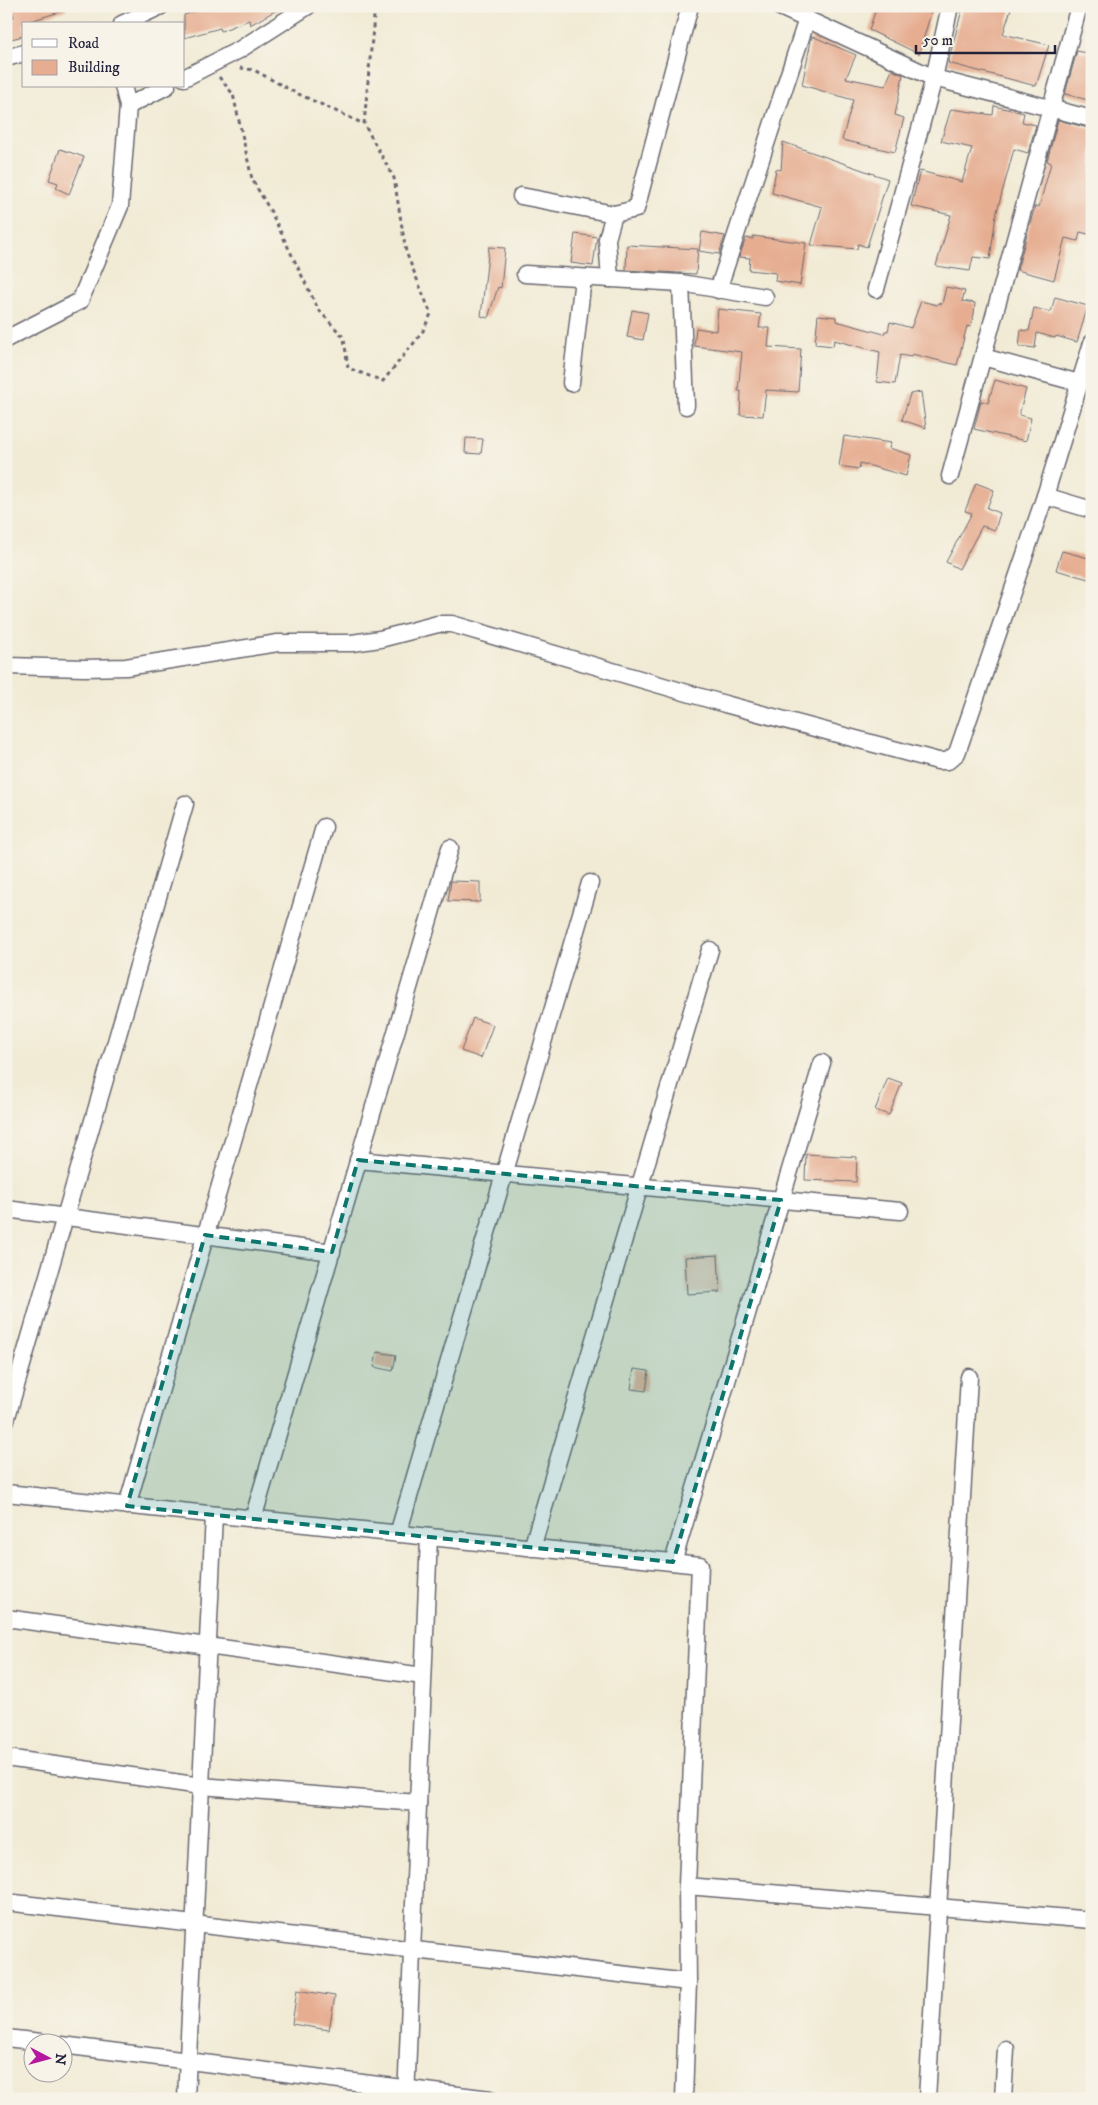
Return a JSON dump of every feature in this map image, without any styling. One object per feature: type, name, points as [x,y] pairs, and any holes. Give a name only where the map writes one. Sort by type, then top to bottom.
[{"type":"street","points":[[126,22],[161,6]]},
{"type":"street","points":[[185,78],[239,50],[308,6]]},
{"type":"street","points":[[522,196],[614,214],[636,209],[690,6]]},
{"type":"street","points":[[778,6],[934,78],[1092,119]]},
{"type":"street","points":[[876,289],[934,78],[950,6]]},
{"type":"street","points":[[950,476],[1079,6]]},
{"type":"street","points":[[718,290],[807,19]]},
{"type":"street","points":[[6,58],[22,54]]},
{"type":"street","points":[[6,339],[80,301],[120,206],[128,106],[124,88]]},
{"type":"street","points":[[128,106],[163,88]]},
{"type":"street","points":[[610,279],[607,239],[614,214]]},
{"type":"street","points":[[525,274],[681,283],[765,297]]},
{"type":"street","points":[[571,383],[583,278]]},
{"type":"street","points":[[681,283],[686,406]]},
{"type":"street","points":[[6,666],[126,667],[278,643],[352,643],[380,639],[438,624],[452,624],[724,704],[938,761],[948,761],[957,753],[1045,496],[1090,352]]},
{"type":"street","points":[[983,357],[1079,383]]},
{"type":"street","points":[[1045,496],[1092,510]]},
{"type":"street","points":[[6,1420],[185,804]]},
{"type":"street","points":[[127,1506],[324,827]]},
{"type":"street","points":[[253,1519],[450,848]]},
{"type":"street","points":[[398,1534],[590,883]]},
{"type":"street","points":[[532,1548],[710,950]]},
{"type":"street","points":[[673,1562],[822,1063]]},
{"type":"street","points":[[358,1160],[900,1211]]},
{"type":"street","points":[[6,1209],[332,1252]]},
{"type":"street","points":[[927,2099],[969,1377]]},
{"type":"street","points":[[6,1493],[700,1565],[687,1886],[688,1982],[684,2099]]},
{"type":"street","points":[[186,2099],[214,1515]]},
{"type":"street","points":[[406,2094],[429,1537]]},
{"type":"street","points":[[6,1618],[423,1676]]},
{"type":"street","points":[[6,1758],[201,1786],[418,1803]]},
{"type":"street","points":[[687,1886],[1092,1920]]},
{"type":"street","points":[[6,1902],[688,1982]]},
{"type":"street","points":[[6,2038],[22,2040]]},
{"type":"street","points":[[72,2046],[188,2061],[406,2094],[490,2099]]},
{"type":"street","points":[[1004,2099],[1006,2048]]},
{"type":"path","points":[[210,65],[233,94],[252,179],[271,212],[318,309],[344,338],[348,368],[383,381],[422,333],[431,314],[406,252],[394,178],[364,124],[374,6]]},
{"type":"path","points":[[210,65],[254,70],[294,92],[364,124]]},
{"type":"highlighted area","points":[[358,1160],[781,1200],[673,1562],[127,1506],[205,1235],[332,1252]]},
{"type":"building","points":[[10,6],[66,6],[66,10],[22,22],[22,36],[6,40],[6,19],[14,17]]},
{"type":"building","points":[[210,6],[282,6],[250,25],[249,20],[221,31],[220,28],[185,38],[184,15]]},
{"type":"building","points":[[877,6],[933,6],[919,54],[869,30]]},
{"type":"building","points":[[963,6],[1012,6],[1003,34],[1049,45],[1036,86],[948,63]]},
{"type":"building","points":[[812,36],[856,55],[846,78],[885,86],[892,70],[903,75],[895,115],[904,118],[895,152],[842,140],[853,100],[802,85]]},
{"type":"building","points":[[1077,51],[1092,54],[1092,101],[1065,94]]},
{"type":"building","points":[[994,106],[1024,113],[1022,122],[1036,125],[1028,153],[1014,149],[996,215],[990,259],[973,257],[970,271],[936,266],[951,215],[911,206],[920,171],[962,182],[972,148],[941,141],[951,109],[993,115]]},
{"type":"building","points":[[1058,120],[1092,129],[1092,235],[1080,232],[1078,241],[1065,238],[1054,280],[1017,270],[1035,206],[1039,207],[1051,163],[1047,161]]},
{"type":"building","points":[[783,142],[888,179],[867,247],[858,244],[857,249],[811,245],[822,207],[772,193],[776,169],[781,170]]},
{"type":"building","points":[[60,149],[84,157],[69,194],[56,188],[58,183],[49,180]]},
{"type":"building","points":[[702,232],[725,236],[719,254],[699,251]]},
{"type":"building","points":[[575,234],[597,237],[593,266],[571,263]]},
{"type":"building","points":[[753,236],[806,243],[800,285],[775,281],[776,273],[749,270],[750,258],[739,257],[746,238],[753,239]]},
{"type":"building","points":[[627,245],[698,249],[696,274],[626,270]]},
{"type":"building","points":[[489,247],[505,248],[501,288],[498,287],[488,318],[481,316]]},
{"type":"building","points":[[946,287],[965,291],[962,301],[975,303],[974,314],[970,327],[967,326],[957,365],[912,354],[911,357],[900,355],[895,384],[877,382],[880,352],[834,340],[833,346],[815,344],[818,315],[836,317],[836,321],[884,334],[885,331],[888,331],[890,322],[911,328],[921,301],[937,305],[938,303],[942,304]]},
{"type":"building","points":[[1055,297],[1088,306],[1077,342],[1037,333],[1035,348],[1019,346],[1021,330],[1029,331],[1034,308],[1051,312]]},
{"type":"building","points":[[718,309],[761,314],[759,328],[770,328],[768,347],[801,349],[798,392],[766,390],[763,416],[740,415],[741,391],[738,391],[742,352],[694,346],[696,328],[716,331]]},
{"type":"building","points":[[632,310],[648,313],[643,340],[627,337]]},
{"type":"building","points":[[995,380],[1026,389],[1019,415],[1031,418],[1026,441],[974,429],[981,401],[988,403]]},
{"type":"building","points":[[921,392],[926,428],[902,420],[910,394]]},
{"type":"building","points":[[844,436],[891,443],[889,448],[911,455],[906,476],[860,463],[859,469],[839,466]]},
{"type":"building","points":[[466,438],[483,439],[481,454],[465,453]]},
{"type":"building","points":[[976,483],[994,490],[987,508],[1000,513],[995,530],[982,526],[959,569],[946,562],[972,513],[965,511]]},
{"type":"building","points":[[1062,551],[1092,559],[1092,580],[1056,570]]},
{"type":"building","points":[[451,881],[480,882],[480,902],[448,901]]},
{"type":"building","points":[[473,1018],[493,1025],[481,1058],[461,1051]]},
{"type":"building","points":[[888,1078],[902,1083],[889,1115],[875,1110]]},
{"type":"building","points":[[806,1154],[857,1157],[856,1182],[805,1180]]},
{"type":"building","points":[[718,1255],[720,1292],[687,1294],[685,1257]]},
{"type":"building","points":[[377,1352],[396,1355],[393,1371],[374,1367]]},
{"type":"building","points":[[634,1369],[649,1371],[646,1391],[631,1389]]},
{"type":"building","points":[[297,1990],[335,1996],[329,2030],[292,2024]]}]
